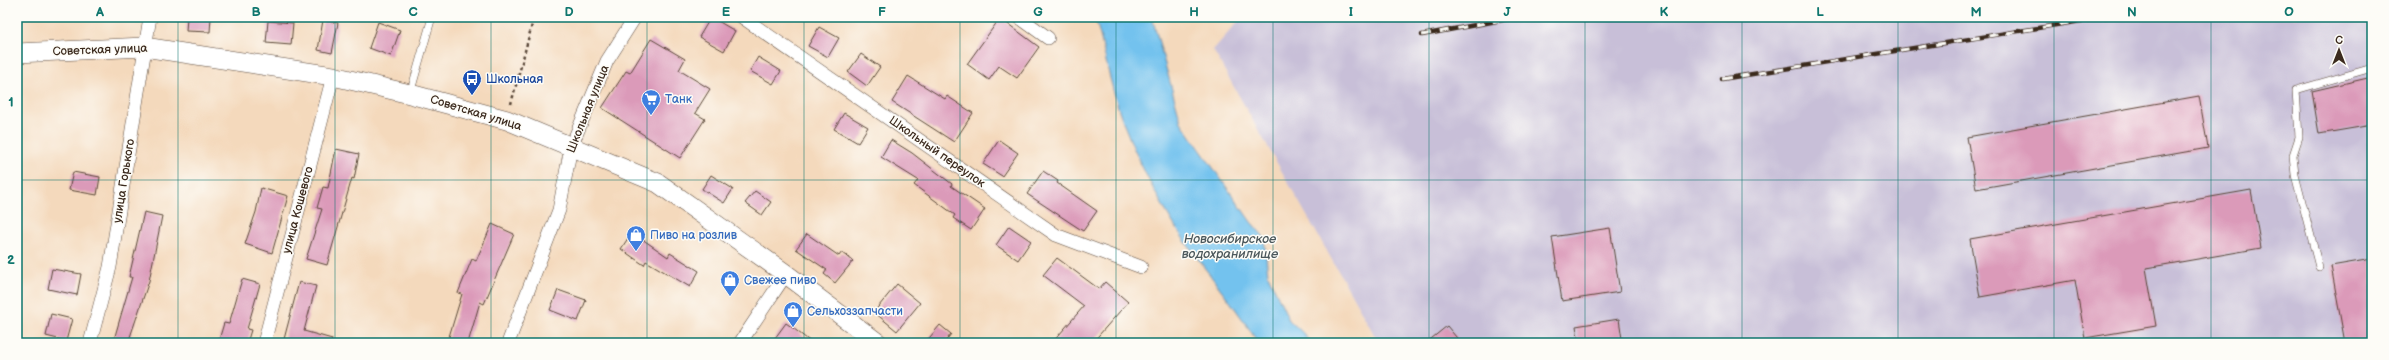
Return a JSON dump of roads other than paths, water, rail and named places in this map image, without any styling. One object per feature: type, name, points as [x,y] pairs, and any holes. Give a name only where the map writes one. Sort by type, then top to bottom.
[{"type":"main road","name":"Советская улица","points":[[17,53],[144,47],[333,76],[410,94],[507,120],[658,183],[786,274],[878,343]]},
{"type":"street","name":"улица Горького","points":[[90,343],[110,267],[150,17]]},
{"type":"street","name":"Школьная улица","points":[[508,343],[559,210],[570,147],[607,61],[635,17]]},
{"type":"street","name":"Школьный переулок","points":[[742,17],[1056,235],[1141,267]]},
{"type":"street","points":[[1019,17],[1048,38]]},
{"type":"street","name":"улица Кошевого","points":[[264,343],[333,76]]},
{"type":"street","points":[[740,343],[786,274]]},
{"type":"lane","points":[[410,94],[432,17]]},
{"type":"lane","points":[[2319,267],[2295,176],[2293,155],[2299,137],[2296,90],[2372,68]]},
{"type":"water","name":"Новосибирское водохранилище","points":[[1095,17],[1152,17],[1181,122],[1251,222],[1264,237],[1268,275],[1289,320],[1304,334],[1310,343],[1258,343],[1235,309],[1186,243],[1150,182],[1124,125],[1112,87]]},
{"type":"railway","points":[[1422,35],[1518,17]]},
{"type":"railway","points":[[1722,79],[2106,17]]},
{"type":"place","name":"Школьная","points":[[472,96]]},
{"type":"place","name":"Танк","points":[[651,116]]},
{"type":"place","name":"Пиво на розлив","points":[[636,252]]},
{"type":"place","name":"Свежее пиво","points":[[730,297]]},
{"type":"place","name":"Сельхоззапчасти","points":[[793,328]]}]
